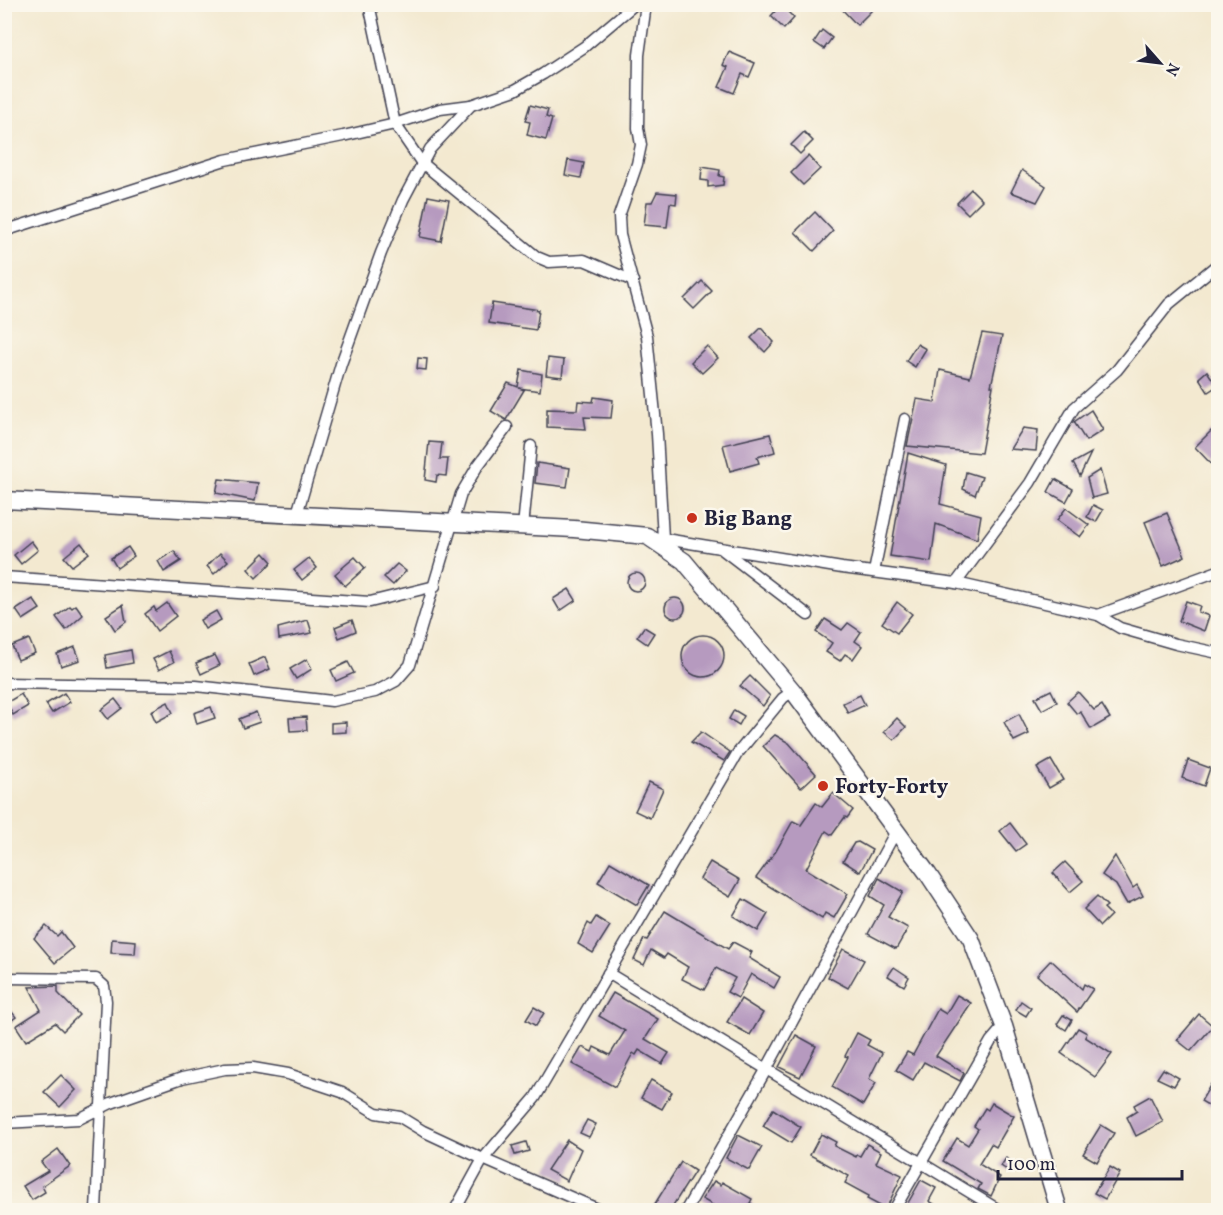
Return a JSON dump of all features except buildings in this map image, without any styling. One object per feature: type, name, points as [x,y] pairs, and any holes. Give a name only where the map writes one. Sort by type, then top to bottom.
[{"type":"street","points":[[369,4],[395,124],[422,162],[537,258],[549,262],[584,260],[633,281]]},
{"type":"street","points":[[4,231],[225,160],[395,124],[440,109],[471,105],[515,90],[584,47],[635,4]]},
{"type":"street","points":[[646,4],[639,55],[638,128],[641,145],[637,164],[619,216],[620,235],[646,336],[657,434],[655,537]]},
{"type":"street","points":[[297,514],[341,364],[381,253],[422,162],[471,105]]},
{"type":"street","points":[[956,583],[1030,483],[1074,408],[1118,370],[1169,304],[1218,264]]},
{"type":"street","points":[[874,572],[905,419]]},
{"type":"street","points":[[4,683],[196,686],[332,701],[375,692],[396,681],[410,664],[435,586],[451,524],[466,485],[507,427]]},
{"type":"street","points":[[524,527],[531,446]]},
{"type":"street","points":[[4,500],[297,514],[655,537],[956,583],[1098,615],[1120,628],[1218,653]]},
{"type":"street","points":[[655,537],[684,561],[793,691],[896,831],[971,939],[1004,1026],[1059,1210]]},
{"type":"street","points":[[721,548],[808,615]]},
{"type":"street","points":[[1098,615],[1218,571]]},
{"type":"street","points":[[4,577],[370,602],[435,586]]},
{"type":"street","points":[[456,1210],[483,1159],[535,1098],[737,754],[783,698],[793,691]]},
{"type":"street","points":[[686,1210],[766,1070],[896,831]]},
{"type":"street","points":[[608,973],[999,1210]]},
{"type":"street","points":[[4,978],[96,979],[104,986],[96,1210]]},
{"type":"street","points":[[894,1210],[991,1041],[1004,1026]]},
{"type":"street","points":[[4,1123],[79,1119],[100,1108],[182,1078],[225,1069],[253,1068],[288,1074],[342,1092],[376,1113],[400,1117],[423,1131],[593,1209]]},
{"type":"place","name":"Big Bang","points":[[692,518]]},
{"type":"place","name":"Forty-Forty","points":[[823,786]]}]
